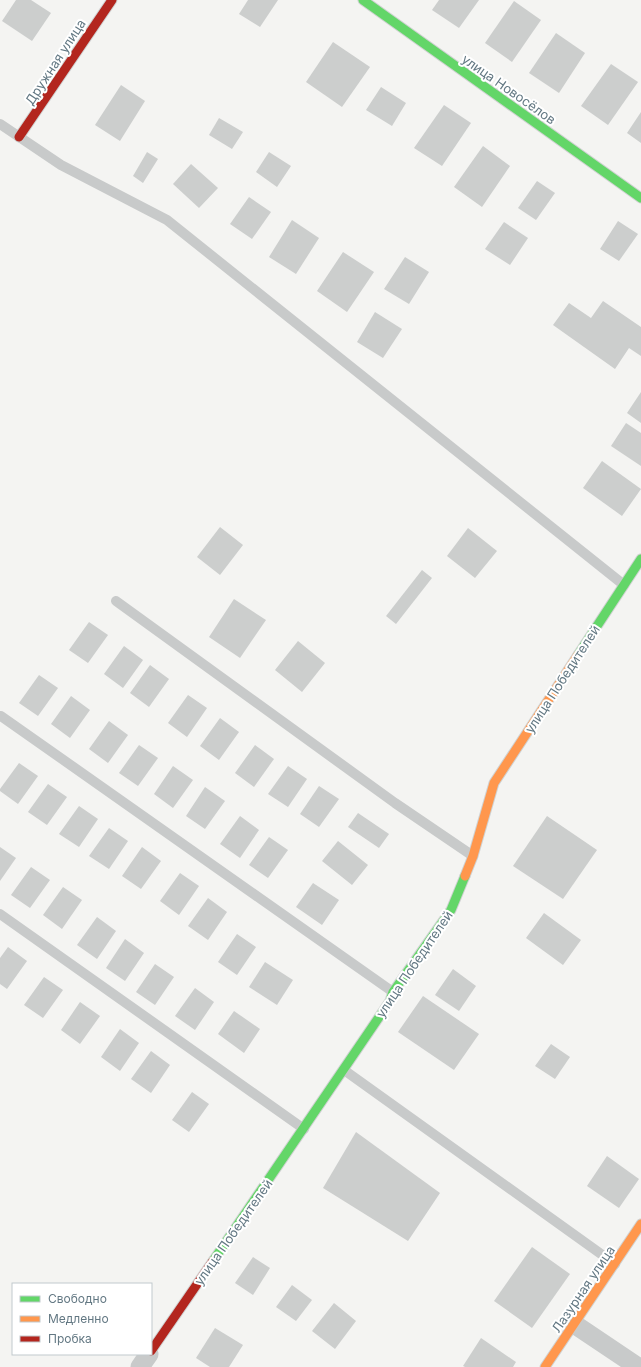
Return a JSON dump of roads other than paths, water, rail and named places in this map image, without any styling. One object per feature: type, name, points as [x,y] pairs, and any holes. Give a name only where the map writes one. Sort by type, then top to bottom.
[{"type":"street","name":"Дружная улица","points":[[19,137],[35,116],[112,0]]},
{"type":"street","name":"улица Новосёлов","points":[[363,0],[641,198]]},
{"type":"street","name":"улица Победителей","points":[[152,1350],[344,1070],[390,1001],[393,992],[451,910],[473,856],[494,784],[624,585],[640,563]]},
{"type":"street","name":"Лазурная улица","points":[[546,1367],[641,1224]]},
{"type":"street","points":[[574,1324],[638,1367]]},
{"type":"street","points":[[140,1367],[148,1355]]},
{"type":"lane","points":[[0,124],[61,165],[167,220],[624,585]]},
{"type":"lane","points":[[116,601],[395,803],[473,856]]},
{"type":"lane","points":[[1,716],[393,992]]},
{"type":"lane","points":[[0,914],[304,1129]]},
{"type":"lane","points":[[344,1070],[615,1264]]}]
